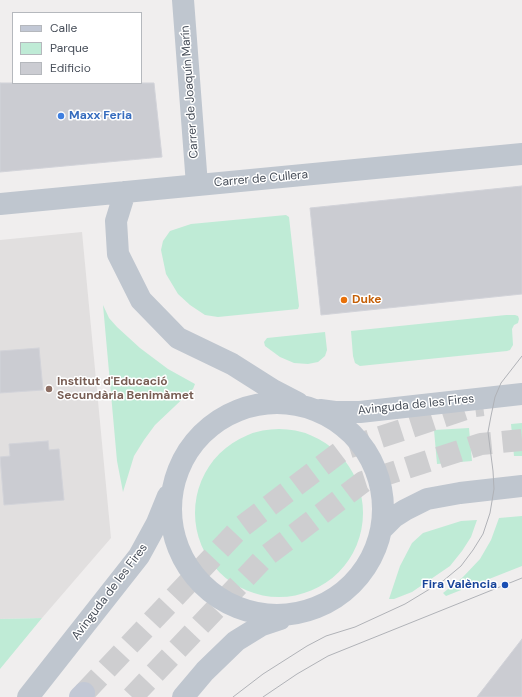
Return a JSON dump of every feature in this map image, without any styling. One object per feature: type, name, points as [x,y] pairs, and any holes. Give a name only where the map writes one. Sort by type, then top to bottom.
[{"type":"street","name":"Carrer de Joaquín Marín","points":[[183,0],[197,185]]},
{"type":"street","name":"Carrer de Cullera","points":[[0,204],[522,154]]},
{"type":"street","points":[[125,192],[116,221],[118,254],[141,300],[178,338],[232,364],[273,390],[336,421],[357,440],[373,464],[381,492],[383,508],[381,530],[376,547],[368,562],[353,582],[334,598],[311,608],[262,625],[236,641],[205,671],[183,697]]},
{"type":"street","name":"Avinguda de les Fires","points":[[304,406],[335,412],[360,412],[522,394]]},
{"type":"street","points":[[289,615],[257,616],[231,606],[204,588],[184,563],[174,536],[170,508],[176,478],[188,451],[206,429],[231,413],[258,405],[304,406]]},
{"type":"street","name":"Avinguda de les Fires","points":[[28,697],[139,556],[157,523],[176,478]]},
{"type":"street","points":[[381,530],[394,517],[404,510],[427,499],[460,493],[522,486]]},
{"type":"shaded area","name":"Institut d'Educació Secundària Benimàmet","points":[[82,232],[111,538],[42,618],[0,619],[0,240]]},
{"type":"green space","points":[[286,215],[289,217],[299,306],[298,309],[218,317],[205,315],[190,305],[178,294],[166,274],[161,250],[163,241],[170,231],[191,224]]},
{"type":"green space","points":[[103,305],[109,318],[140,348],[168,369],[195,384],[193,389],[155,425],[144,440],[134,456],[123,492],[117,461]]},
{"type":"green space","points":[[515,315],[518,316],[519,319],[518,323],[514,325],[512,329],[513,345],[510,350],[507,351],[360,366],[355,363],[351,331]]},
{"type":"green space","points":[[325,332],[327,350],[325,356],[318,362],[308,364],[294,363],[280,357],[265,346],[264,342],[267,338]]},
{"type":"green space","points":[[522,423],[522,456],[514,456],[511,424]]},
{"type":"green space","points":[[469,428],[472,461],[437,464],[434,430]]},
{"type":"green space","points":[[271,429],[287,429],[304,432],[311,435],[326,443],[339,453],[349,466],[360,488],[363,513],[360,538],[349,560],[339,573],[326,583],[304,594],[287,597],[271,597],[254,594],[239,587],[225,578],[214,567],[198,538],[195,521],[195,505],[198,488],[205,473],[214,459],[225,448],[254,432]]},
{"type":"green space","points":[[522,516],[522,566],[446,596],[443,593],[463,577],[480,559],[491,540],[499,518]]},
{"type":"green space","points":[[477,520],[471,537],[450,566],[412,592],[394,599],[389,599],[400,566],[412,543],[423,533],[461,521]]},
{"type":"green space","points":[[42,618],[0,669],[0,619]]},
{"type":"building","points":[[0,83],[154,83],[162,157],[0,172]]},
{"type":"building","points":[[522,186],[522,294],[321,315],[310,208]]},
{"type":"building","points":[[39,348],[43,390],[0,393],[0,351]]},
{"type":"building","points":[[48,441],[49,450],[59,449],[64,500],[4,505],[0,457],[10,456],[9,444]]},
{"type":"building","points":[[522,639],[522,697],[477,697]]},
{"type":"tunnel","points":[[84,693],[240,528],[344,449],[475,406],[483,405]]},
{"type":"tunnel","points":[[132,697],[265,557],[363,482],[481,444],[522,440]]},
{"type":"tram line","points":[[233,697],[263,674],[307,646],[326,636],[355,627],[405,604],[443,581],[461,566],[483,534],[490,513],[494,489],[488,432],[495,397],[501,383],[522,356]]},
{"type":"tram line","points":[[263,697],[297,674],[328,656],[522,578]]},
{"type":"place","name":"Maxx Feria","points":[[61,116]]},
{"type":"place","name":"Duke","points":[[344,300]]},
{"type":"place","name":"Institut d'Educació Secundària Benimàmet","points":[[49,389]]},
{"type":"place","name":"Fira València","points":[[505,585]]}]
